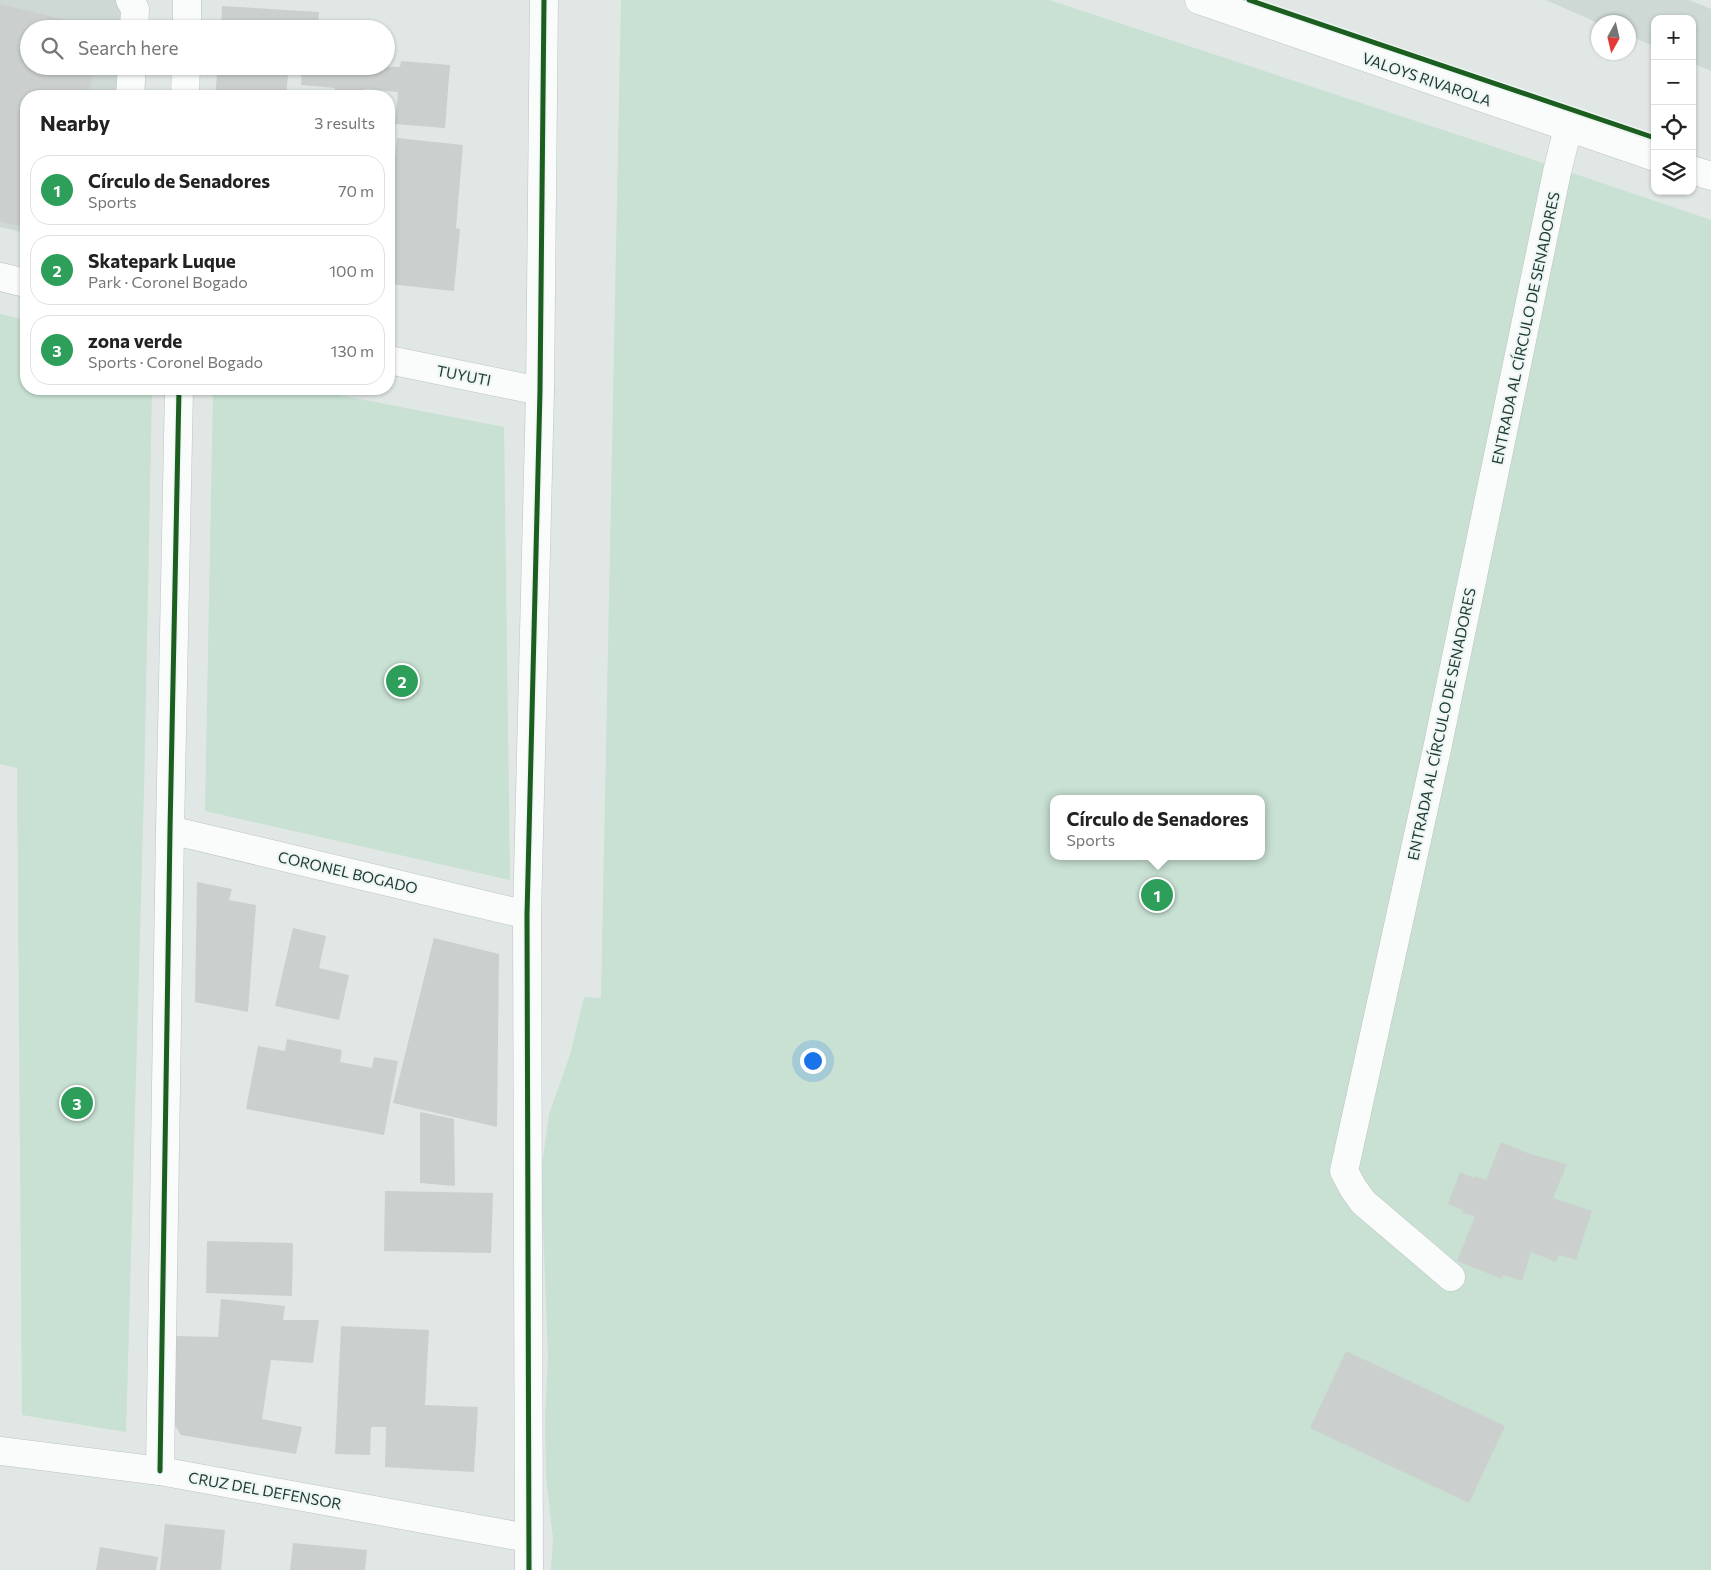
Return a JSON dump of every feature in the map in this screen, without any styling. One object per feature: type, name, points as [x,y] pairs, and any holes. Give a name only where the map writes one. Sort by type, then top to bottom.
[{"type":"street","points":[[130,0],[135,9],[134,20]]},
{"type":"street","points":[[187,0],[187,20]]},
{"type":"street","points":[[529,1570],[527,915],[540,390],[544,0]]},
{"type":"street","name":"VALOYS RIVAROLA","points":[[1199,0],[1651,156]]},
{"type":"street","points":[[130,90],[131,75]]},
{"type":"street","points":[[185,90],[186,75]]},
{"type":"street","name":"ENTRADA AL CÍRCULO DE SENADORES","points":[[1451,1277],[1363,1202],[1352,1188],[1344,1171],[1436,749],[1557,172],[1568,128]]},
{"type":"street","points":[[1696,171],[1711,176]]},
{"type":"street","points":[[0,277],[20,282]]},
{"type":"street","name":"TUYUTI","points":[[395,361],[540,390]]},
{"type":"street","points":[[160,1471],[179,395]]},
{"type":"street","name":"CORONEL BOGADO","points":[[170,830],[527,915]]},
{"type":"street","name":"CRUZ DEL DEFENSOR","points":[[0,1451],[160,1471],[528,1538]]},
{"type":"shaded area","points":[[0,0],[142,0],[141,20],[20,20],[20,75],[141,75],[141,90],[20,90],[20,232],[0,227]]},
{"type":"shaded area","points":[[1546,0],[1689,0],[1711,9],[1711,71],[1696,65],[1696,15],[1651,15],[1651,45],[1636,38],[1636,15],[1591,15],[1591,20]]},
{"type":"green space","points":[[621,0],[1049,0],[1711,220],[1711,1570],[551,1570],[553,1538],[546,1477],[545,1417],[548,1358],[541,1173],[549,1114],[570,1055],[584,997],[601,998]]},
{"type":"green space","points":[[0,314],[20,319],[20,395],[152,395],[144,791],[126,1432],[22,1415],[17,768],[0,764]]},
{"type":"green space","points":[[213,395],[339,395],[504,427],[510,880],[205,811]]},
{"type":"building","points":[[0,4],[65,20],[20,20],[20,75],[93,75],[89,90],[20,90],[20,226],[0,221]]},
{"type":"building","points":[[222,6],[319,12],[319,20],[221,20]]},
{"type":"building","points":[[401,61],[450,65],[445,128],[395,124],[398,92],[395,90],[335,90],[335,88],[301,85],[302,75],[395,75],[395,67],[400,67]]},
{"type":"building","points":[[217,75],[288,75],[287,90],[216,90]]},
{"type":"building","points":[[397,138],[463,145],[456,228],[460,229],[454,291],[395,285],[395,158]]},
{"type":"building","points":[[197,882],[232,889],[229,900],[256,905],[248,1012],[195,1002]]},
{"type":"building","points":[[293,928],[326,936],[319,968],[349,975],[339,1020],[275,1006]]},
{"type":"building","points":[[434,938],[499,954],[497,1127],[393,1103]]},
{"type":"building","points":[[287,1039],[342,1050],[340,1062],[372,1068],[374,1057],[398,1061],[384,1135],[246,1109],[258,1046],[285,1051]]},
{"type":"building","points":[[420,1112],[454,1119],[455,1186],[420,1183]]},
{"type":"building","points":[[1501,1142],[1530,1154],[1567,1164],[1553,1198],[1592,1211],[1576,1260],[1559,1255],[1556,1262],[1531,1252],[1522,1281],[1503,1275],[1502,1279],[1457,1261],[1475,1216],[1462,1213],[1463,1210],[1448,1204],[1460,1172],[1474,1178],[1474,1176],[1486,1180]]},
{"type":"building","points":[[385,1191],[493,1193],[491,1253],[384,1251]]},
{"type":"building","points":[[207,1241],[293,1243],[292,1296],[206,1293]]},
{"type":"building","points":[[221,1299],[285,1306],[283,1320],[319,1320],[313,1363],[271,1360],[262,1419],[302,1427],[296,1454],[181,1435],[172,1421],[175,1336],[218,1337]]},
{"type":"building","points":[[341,1326],[429,1330],[425,1405],[478,1407],[474,1472],[385,1467],[386,1427],[371,1427],[370,1455],[335,1454]]},
{"type":"building","points":[[1346,1351],[1505,1426],[1469,1503],[1310,1428]]},
{"type":"building","points":[[165,1524],[225,1530],[221,1570],[160,1570]]},
{"type":"building","points":[[293,1543],[367,1550],[365,1570],[290,1570]]},
{"type":"building","points":[[100,1547],[158,1557],[156,1570],[96,1570]]},
{"type":"cycle path","points":[[529,1570],[527,915],[540,391],[544,0]]},
{"type":"cycle path","points":[[1249,0],[1651,137]]},
{"type":"cycle path","points":[[160,1471],[179,395]]},
{"type":"place","name":"Skatepark Luque","points":[[402,681]]},
{"type":"place","name":"Círculo de Senadores","points":[[1157,895]]},
{"type":"place","name":"zona verde","points":[[77,1103]]}]
